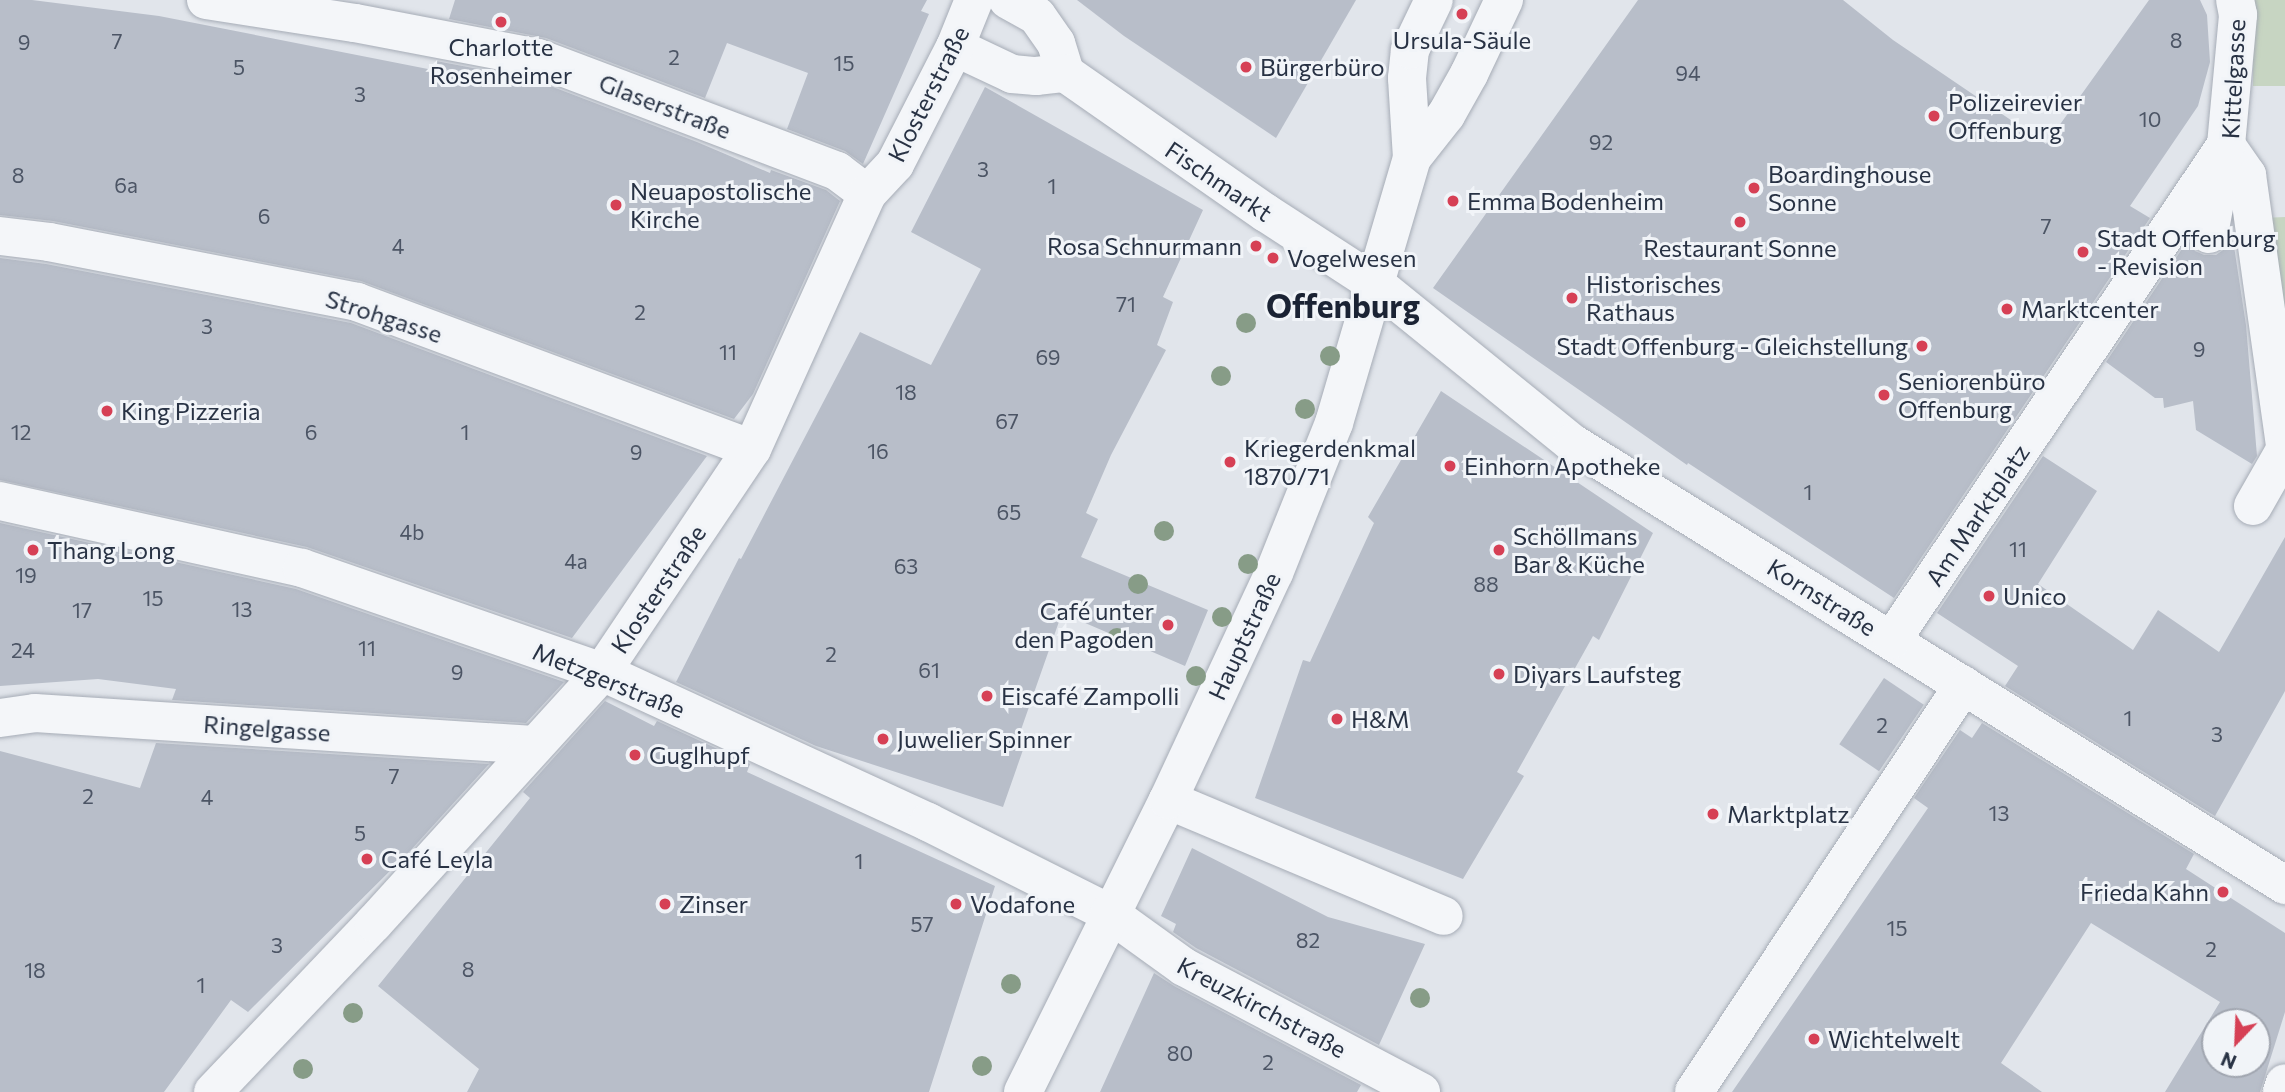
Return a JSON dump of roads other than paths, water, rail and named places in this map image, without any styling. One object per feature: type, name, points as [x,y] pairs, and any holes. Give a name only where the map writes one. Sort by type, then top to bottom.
[{"type":"street","name":"Glaserstraße","points":[[206,0],[355,23],[538,58],[837,171],[867,194]]},
{"type":"street","name":"Klosterstraße","points":[[213,1092],[374,923],[602,672],[752,449],[867,194],[895,164],[955,47],[974,0]]},
{"type":"street","points":[[955,47],[1012,74],[1036,76],[1065,73],[1056,43],[1037,16],[1008,0]]},
{"type":"street","name":"Hauptstraße","points":[[1023,1092],[1109,913],[1168,800],[1274,573],[1334,423],[1377,285],[1412,158],[1407,78],[1410,50],[1434,0]]},
{"type":"street","name":"Hauptstraße","points":[[1412,158],[1457,94],[1504,0]]},
{"type":"street","name":"Kittelgasse","points":[[2235,0],[2238,15],[2226,145],[2247,175],[2269,290],[2285,444]]},
{"type":"street","name":"Fischmarkt","points":[[1065,73],[1266,214],[1377,285]]},
{"type":"street","points":[[2209,234],[2226,145]]},
{"type":"street","name":"Am Marktplatz","points":[[1892,640],[2226,145]]},
{"type":"street","name":"Strohgasse","points":[[0,236],[49,242],[357,302],[752,449]]},
{"type":"street","name":"Kornstraße","points":[[1377,285],[1572,443],[2285,885]]},
{"type":"street","points":[[2253,506],[2285,450]]},
{"type":"street","name":"Metzgerstraße","points":[[0,501],[302,568],[602,672],[928,822],[1109,913]]},
{"type":"street","points":[[1694,1092],[1962,685]]},
{"type":"street","name":"Ringelgasse","points":[[0,718],[35,713],[534,745]]},
{"type":"street","points":[[1168,800],[1444,916]]},
{"type":"street","name":"Kreuzkirchstraße","points":[[1109,913],[1184,967],[1421,1092]]},
{"type":"street","points":[[2282,1092],[2285,1083]]},
{"type":"place","name":"Ursula-Säule","points":[[1462,14]]},
{"type":"place","name":"Charlotte Rosenheimer","points":[[501,22]]},
{"type":"place","name":"Bürgerbüro","points":[[1246,67]]},
{"type":"place","name":"Polizeirevier Offenburg","points":[[1934,116]]},
{"type":"place","name":"Boardinghouse Sonne","points":[[1754,188]]},
{"type":"place","name":"Emma Bodenheim","points":[[1453,201]]},
{"type":"place","name":"Neuapostolische Kirche","points":[[616,205]]},
{"type":"place","name":"Restaurant Sonne","points":[[1740,222]]},
{"type":"place","name":"Rosa Schnurmann","points":[[1256,246]]},
{"type":"place","name":"Stadt Offenburg - Revision","points":[[2083,252]]},
{"type":"place","name":"Vogelwesen","points":[[1273,258]]},
{"type":"place","name":"Historisches Rathaus","points":[[1572,298]]},
{"type":"place","name":"Marktcenter","points":[[2007,309]]},
{"type":"place","name":"Stadt Offenburg - Gleichstellung","points":[[1922,346]]},
{"type":"place","name":"Seniorenbüro Offenburg","points":[[1884,395]]},
{"type":"place","name":"King Pizzeria","points":[[107,411]]},
{"type":"place","name":"Kriegerdenkmal 1870/71","points":[[1230,462]]},
{"type":"place","name":"Einhorn Apotheke","points":[[1450,466]]},
{"type":"place","name":"Thang Long","points":[[33,550]]},
{"type":"place","name":"Schöllmans Bar & Küche","points":[[1499,550]]},
{"type":"place","name":"Unico","points":[[1989,596]]},
{"type":"place","name":"Café unter den Pagoden","points":[[1168,625]]},
{"type":"place","name":"Diyars Laufsteg","points":[[1499,674]]},
{"type":"place","name":"Eiscafé Zampolli","points":[[987,696]]},
{"type":"place","name":"H&M","points":[[1337,719]]},
{"type":"place","name":"Juwelier Spinner","points":[[883,739]]},
{"type":"place","name":"Guglhupf","points":[[635,755]]},
{"type":"place","name":"Marktplatz","points":[[1713,814]]},
{"type":"place","name":"Café Leyla","points":[[367,859]]},
{"type":"place","name":"Frieda Kahn","points":[[2223,892]]},
{"type":"place","name":"Zinser","points":[[665,904]]},
{"type":"place","name":"Vodafone","points":[[956,904]]},
{"type":"place","name":"Wichtelwelt","points":[[1814,1039]]},
{"type":"district","name":"Offenburg","points":[[1343,305]]}]
